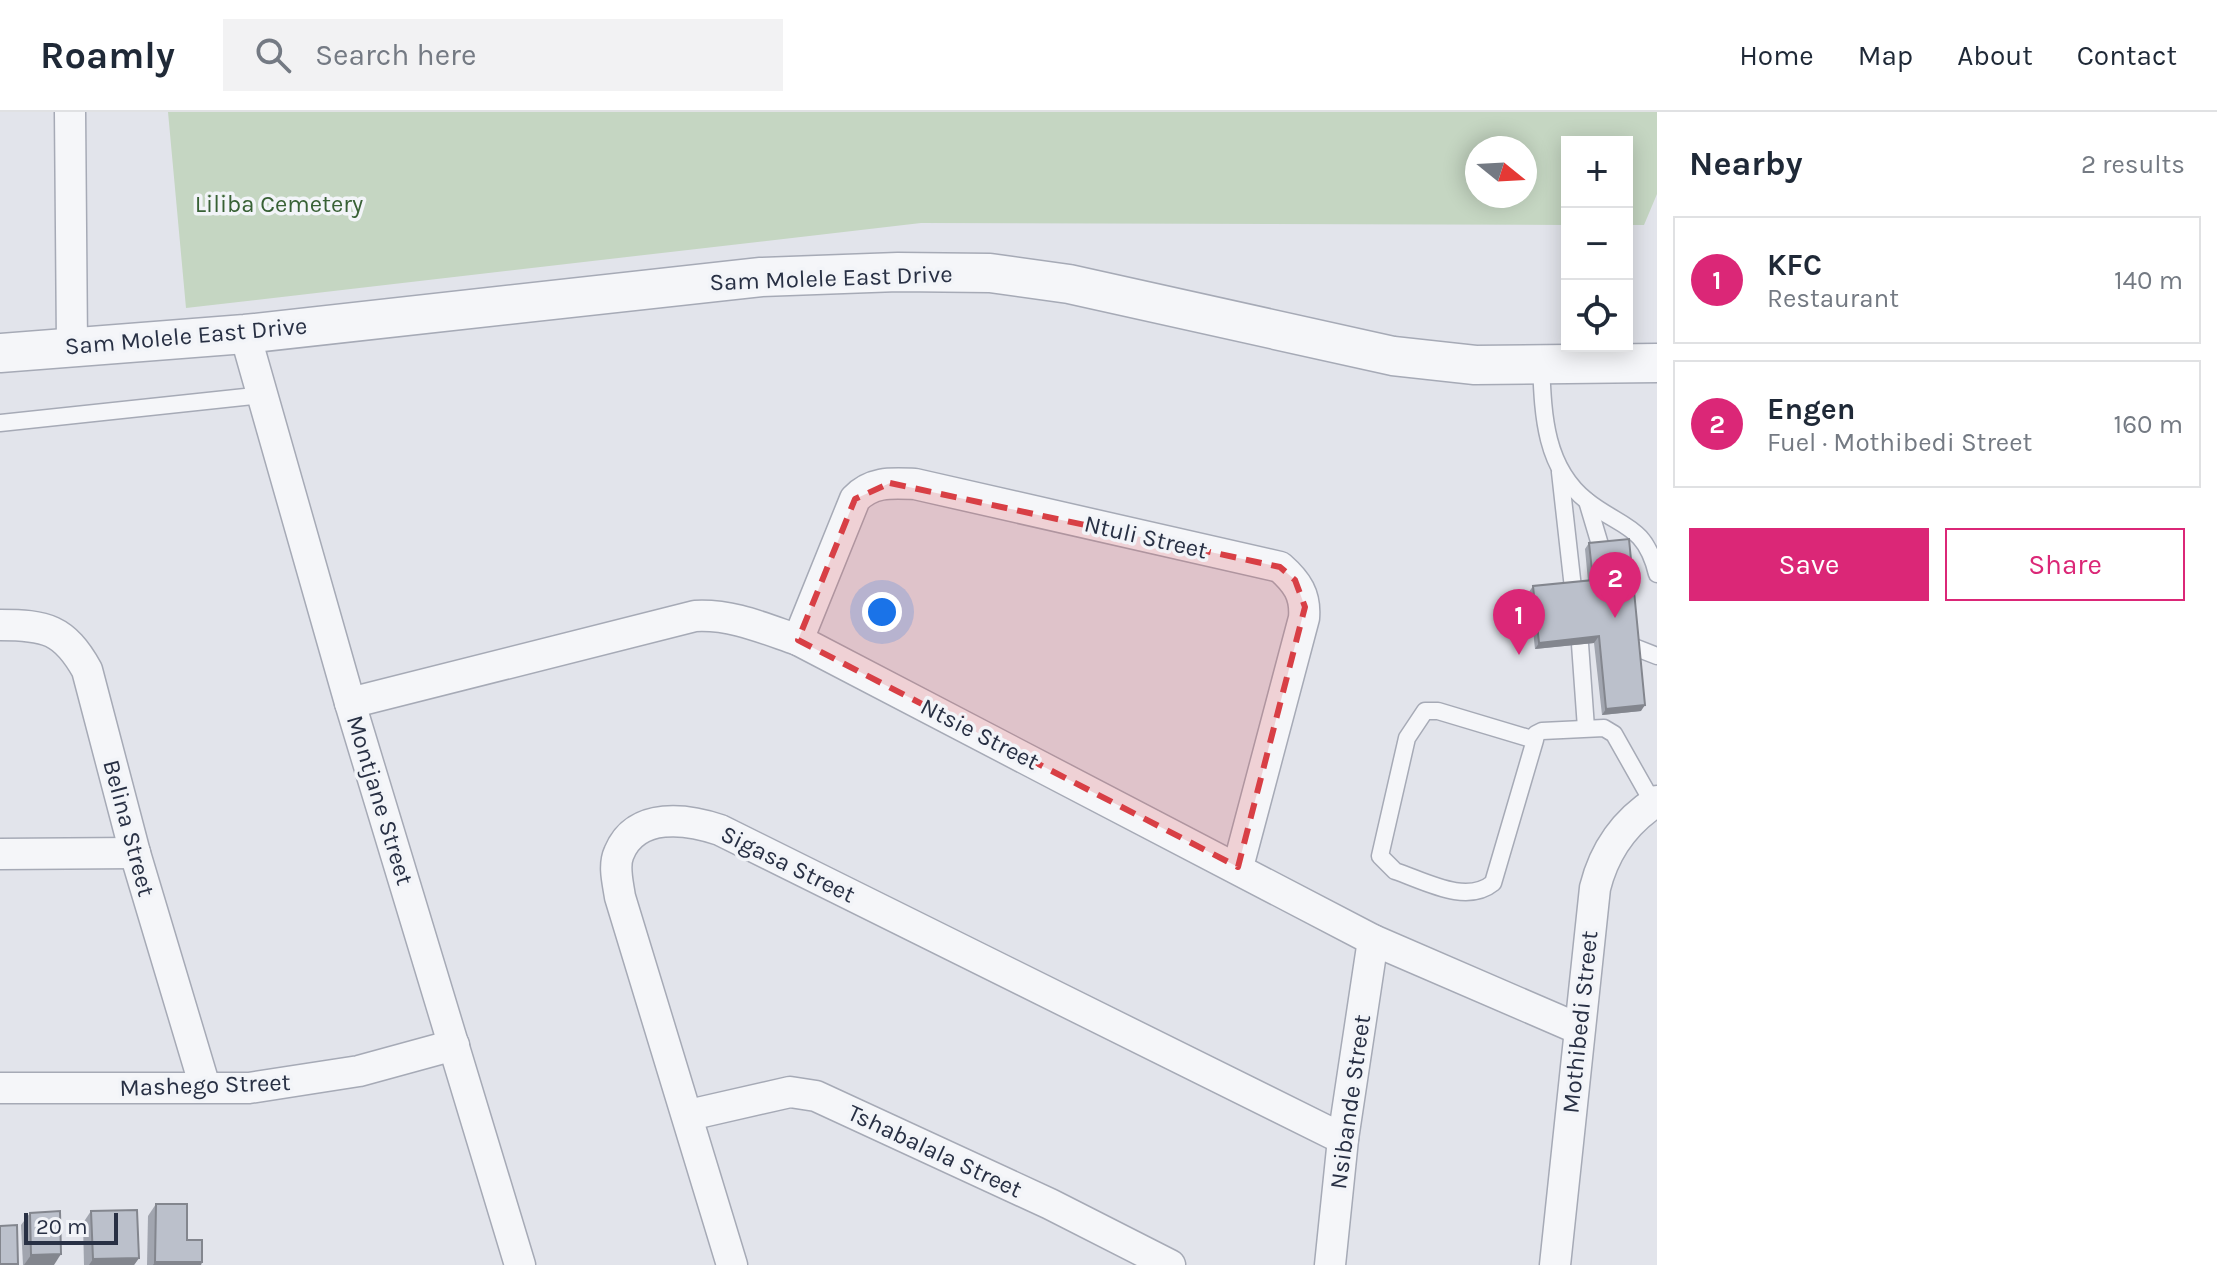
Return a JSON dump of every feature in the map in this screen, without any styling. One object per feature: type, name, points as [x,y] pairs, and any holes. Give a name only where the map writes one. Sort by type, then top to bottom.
[{"type":"street","points":[[70,112],[72,345]]},
{"type":"street","name":"Sam Molele East Drive","points":[[0,353],[72,345],[245,334],[761,277],[898,272],[990,273],[1069,284],[1393,356],[1475,365],[1642,364]]},
{"type":"street","name":"Montjane Street","points":[[245,334],[350,703],[520,1265]]},
{"type":"street","name":"Ntuli Street","points":[[798,640],[850,508],[862,491],[874,485],[915,484],[1280,567],[1295,580],[1303,595],[1304,618],[1238,867]]},
{"type":"street","name":"Ntsie Street","points":[[350,703],[695,616],[718,615],[742,620],[798,640],[1373,940],[1579,1029]]},
{"type":"street","name":"Belina Street","points":[[0,625],[31,625],[57,633],[73,645],[87,670],[135,853],[205,1087]]},
{"type":"street","name":"Mothibedi Street","points":[[1555,1265],[1591,912],[1602,859],[1624,829],[1655,802]]},
{"type":"street","name":"Sigasa Street","points":[[732,1265],[689,1115],[620,897],[617,874],[619,851],[635,834],[671,819],[693,821],[720,830],[1343,1139]]},
{"type":"street","points":[[0,854],[135,853]]},
{"type":"street","name":"Nsibande Street","points":[[1330,1265],[1343,1139],[1373,940]]},
{"type":"street","name":"Mashego Street","points":[[0,1088],[205,1087],[296,1083],[359,1071],[454,1045]]},
{"type":"street","name":"Tshabalala Street","points":[[689,1115],[790,1092],[816,1096],[1050,1204],[1170,1265]]},
{"type":"lane","points":[[1541,363],[1545,425],[1559,466],[1573,588]]},
{"type":"lane","points":[[0,423],[263,395]]},
{"type":"lane","points":[[1559,466],[1587,501],[1643,537],[1652,554],[1657,574]]},
{"type":"lane","points":[[1587,501],[1601,548]]},
{"type":"lane","points":[[1580,644],[1586,728]]},
{"type":"lane","points":[[1634,647],[1657,656]]},
{"type":"lane","points":[[1535,740],[1438,711],[1425,711],[1407,738],[1380,856],[1386,865],[1395,871],[1467,894],[1481,893],[1493,883],[1535,740],[1542,731],[1604,728],[1614,734],[1655,802]]},
{"type":"highlighted area","points":[[890,483],[1280,567],[1295,580],[1305,607],[1238,867],[798,640],[855,499]]},
{"type":"green space","name":"Liliba Cemetery","points":[[168,112],[1657,112],[1657,194],[1644,225],[1633,225],[1633,136],[1561,136],[1561,225],[921,223],[186,308]]},
{"type":"building","points":[[1629,539],[1645,705],[1606,709],[1599,636],[1539,643],[1533,586],[1593,580],[1589,543]]},
{"type":"building","points":[[156,1204],[187,1204],[187,1240],[202,1240],[202,1262],[155,1262]]},
{"type":"building","points":[[137,1210],[139,1258],[93,1259],[91,1211]]},
{"type":"building","points":[[60,1211],[61,1254],[31,1255],[30,1213]]},
{"type":"building","points":[[17,1225],[18,1264],[0,1264],[0,1226]]},
{"type":"place","name":"Engen","points":[[1615,618]]},
{"type":"place","name":"KFC","points":[[1519,655]]}]
